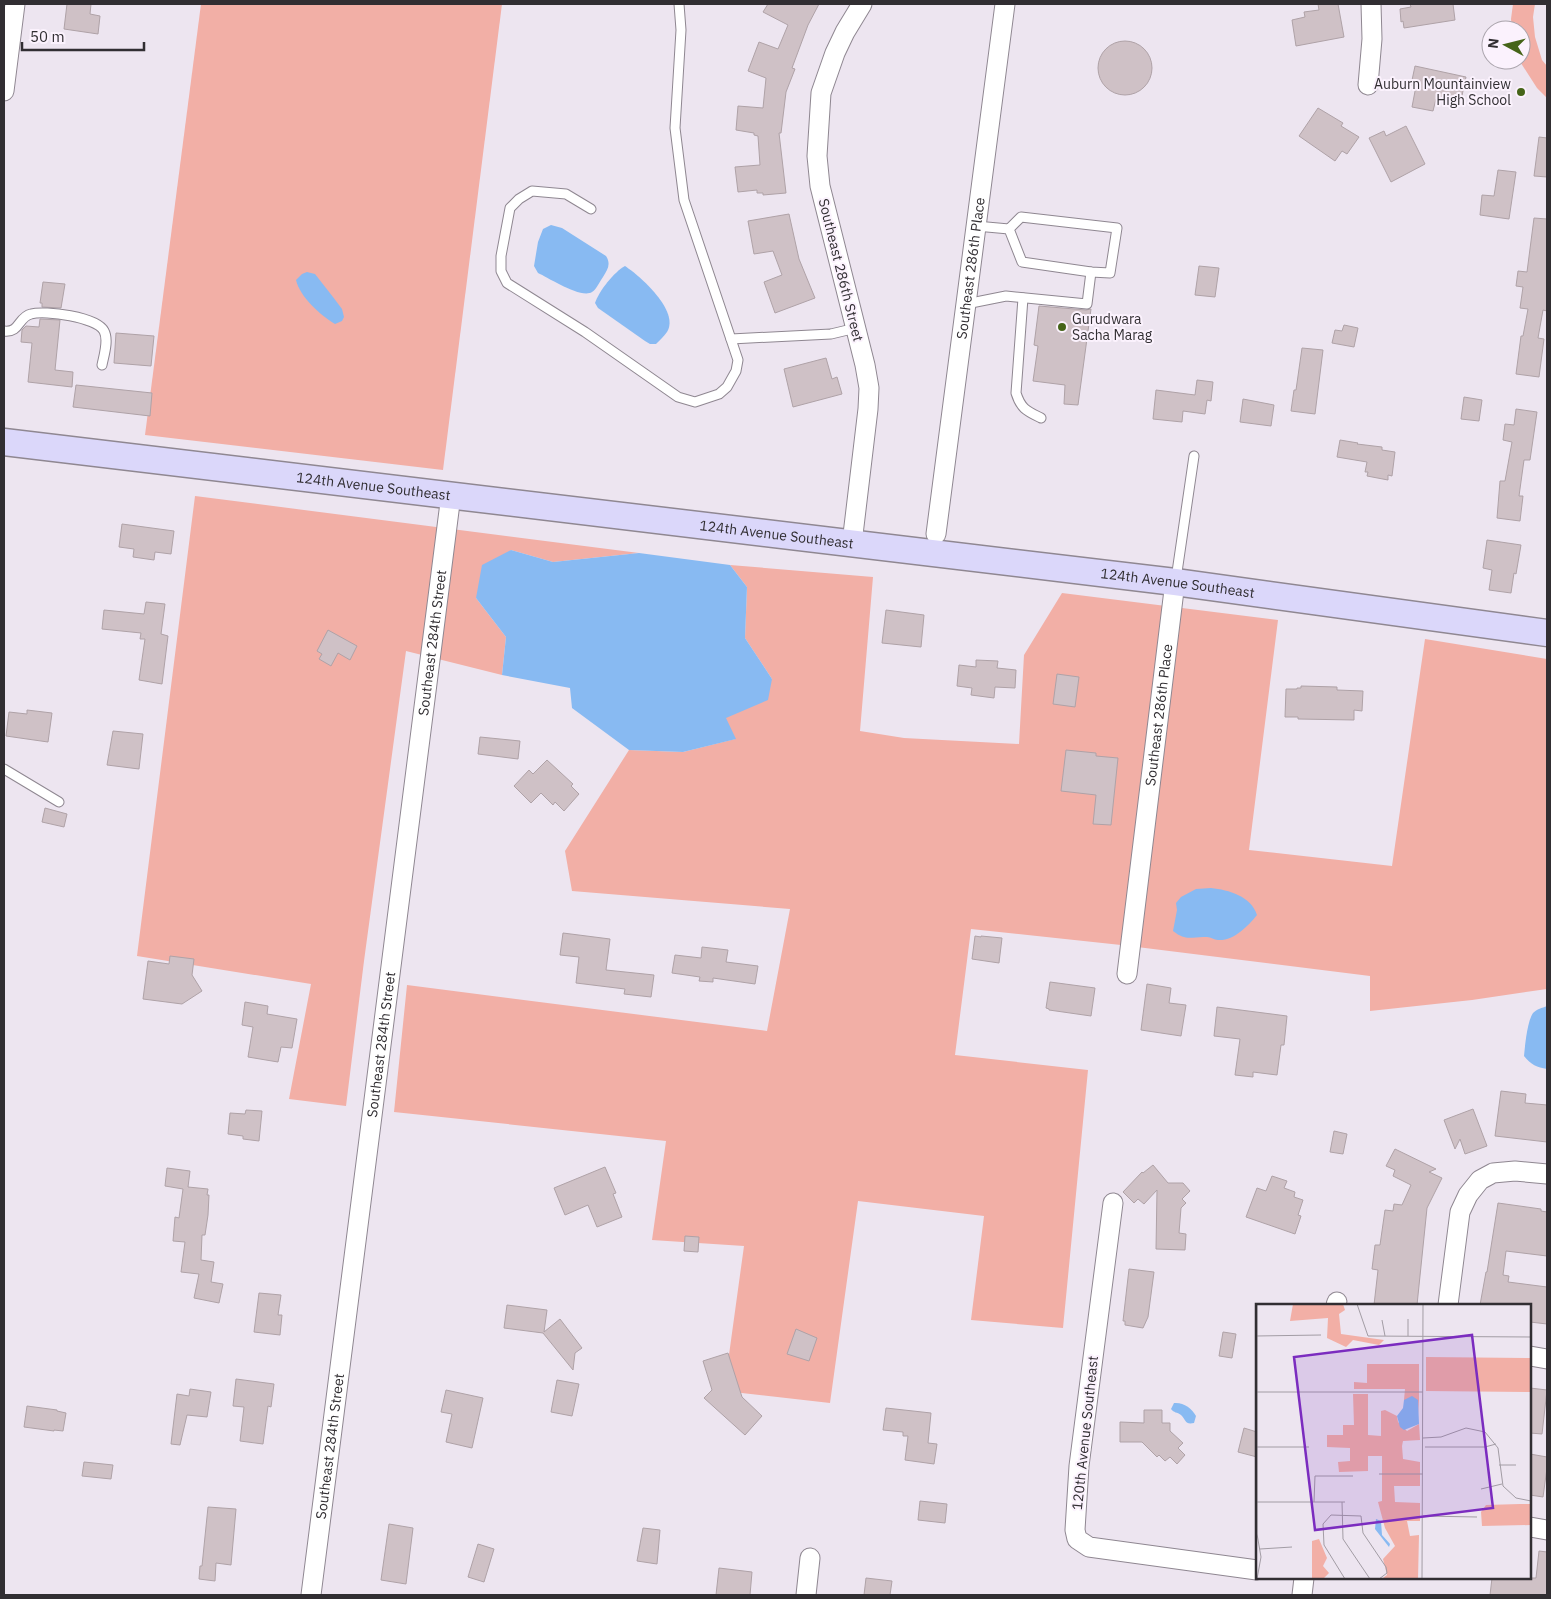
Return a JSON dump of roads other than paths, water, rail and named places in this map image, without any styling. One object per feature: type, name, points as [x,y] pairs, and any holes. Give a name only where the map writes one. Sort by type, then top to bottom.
[{"type":"street","points":[[4,91],[15,4]]},
{"type":"street","name":"Southeast 286th Street","points":[[852,543],[867,425],[869,388],[865,365],[820,186],[817,156],[821,93],[835,53],[862,4]]},
{"type":"street","name":"Southeast 286th Place","points":[[936,534],[1005,4]]},
{"type":"street","points":[[1368,85],[1372,38],[1371,4]]},
{"type":"street","name":"124th Avenue Southeast","points":[[4,442],[1175,582],[1547,633]]},
{"type":"street","name":"Southeast 284th Street","points":[[310,1595],[451,495]]},
{"type":"street","name":"Southeast 286th Place","points":[[1127,974],[1175,582]]},
{"type":"street","points":[[1448,1304],[1460,1212],[1468,1195],[1480,1180],[1493,1173],[1508,1171],[1547,1174]]},
{"type":"street","name":"120th Avenue Southeast","points":[[1112,1203],[1078,1466],[1075,1530],[1077,1539],[1089,1547],[1256,1570]]},
{"type":"street","points":[[1531,1356],[1547,1359]]},
{"type":"street","points":[[1531,1527],[1547,1530]]},
{"type":"street","points":[[806,1595],[810,1558]]},
{"type":"street","points":[[1302,1595],[1304,1579]]},
{"type":"lane","points":[[591,210],[566,194],[532,191],[519,199],[510,208],[501,256],[501,272],[507,283],[585,332],[678,397],[695,402],[719,394],[727,387],[736,371],[738,360],[684,200],[675,128],[681,30],[679,4]]},
{"type":"lane","points":[[1021,217],[1117,228],[1110,273],[1022,262],[1009,229],[1021,217]]},
{"type":"lane","points":[[976,226],[1009,229]]},
{"type":"lane","points":[[966,304],[1006,296],[1087,304],[1091,272]]},
{"type":"lane","points":[[1023,298],[1016,393],[1019,402],[1025,410],[1041,418]]},
{"type":"lane","points":[[4,331],[9,332],[16,329],[22,319],[30,314],[54,314],[90,320],[99,325],[104,331],[106,338],[102,365]]},
{"type":"lane","points":[[731,339],[831,334],[856,328]]},
{"type":"lane","name":"Southeast 286th Place","points":[[1175,582],[1194,456]]},
{"type":"lane","points":[[4,769],[59,802]]},
{"type":"water","points":[[551,225],[562,228],[606,256],[609,264],[592,292],[580,293],[538,273],[534,266],[538,242],[543,229]]},
{"type":"water","points":[[625,266],[648,286],[668,314],[670,324],[667,332],[656,344],[650,344],[645,341],[598,308],[595,303],[607,282]]},
{"type":"water","points":[[307,272],[315,274],[342,309],[344,317],[342,321],[335,324],[317,311],[306,299],[296,280]]},
{"type":"water","points":[[511,550],[553,562],[639,553],[730,565],[747,587],[745,638],[772,679],[768,700],[726,718],[736,739],[683,752],[629,750],[572,708],[570,688],[502,675],[506,637],[476,598],[482,565]]},
{"type":"water","points":[[1211,888],[1232,892],[1245,899],[1254,908],[1257,915],[1240,932],[1224,940],[1207,937],[1186,937],[1173,931],[1177,910],[1176,903],[1181,897],[1196,889]]},
{"type":"water","points":[[1547,1006],[1547,1069],[1534,1065],[1524,1056],[1531,1017],[1536,1010]]},
{"type":"water","points":[[1174,1403],[1187,1406],[1192,1410],[1196,1416],[1194,1423],[1187,1423],[1181,1415],[1171,1409]]},
{"type":"place","name":"Auburn Mountainview High School","points":[[1521,92]]},
{"type":"place","name":"Gurudwara Sacha Marag","points":[[1062,327]]}]
